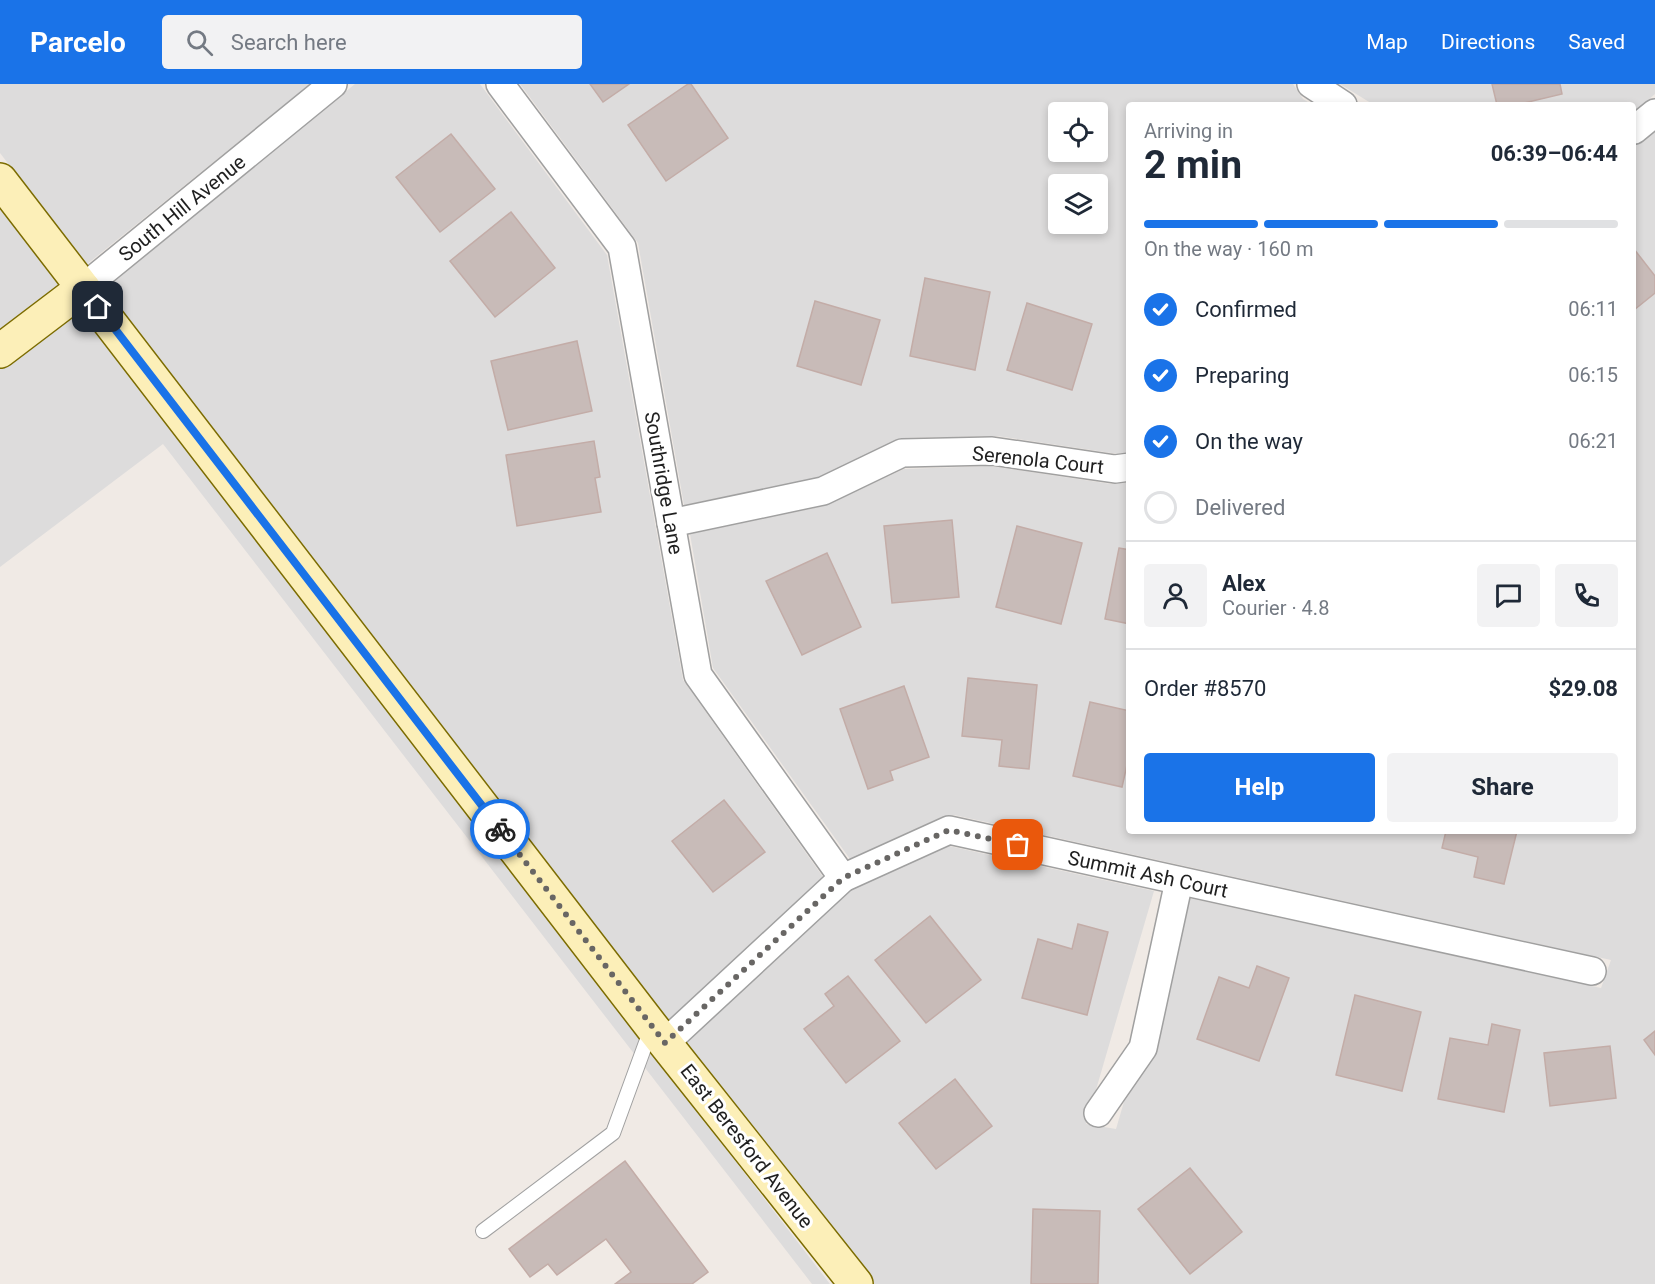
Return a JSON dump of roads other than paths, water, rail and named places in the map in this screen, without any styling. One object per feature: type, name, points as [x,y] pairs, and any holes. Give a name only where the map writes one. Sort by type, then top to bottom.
[{"type":"street","name":"South Hill Avenue","points":[[0,351],[83,288],[333,84]]},
{"type":"street","name":"Southridge Lane","points":[[500,84],[622,247],[698,675],[843,878]]},
{"type":"street","points":[[1311,84],[1338,102]]},
{"type":"street","points":[[1636,128],[1655,113]]},
{"type":"street","name":"East Beresford Avenue","points":[[0,180],[658,1035],[856,1284]]},
{"type":"street","name":"Serenola Court","points":[[671,523],[823,491],[902,453],[992,451],[1115,469],[1126,468]]},
{"type":"street","name":"Summit Ash Court","points":[[658,1035],[843,878],[949,830],[1592,970]]},
{"type":"street","points":[[1098,1113],[1143,1048],[1179,881]]},
{"type":"lane","points":[[483,1231],[613,1133],[658,1035]]}]
